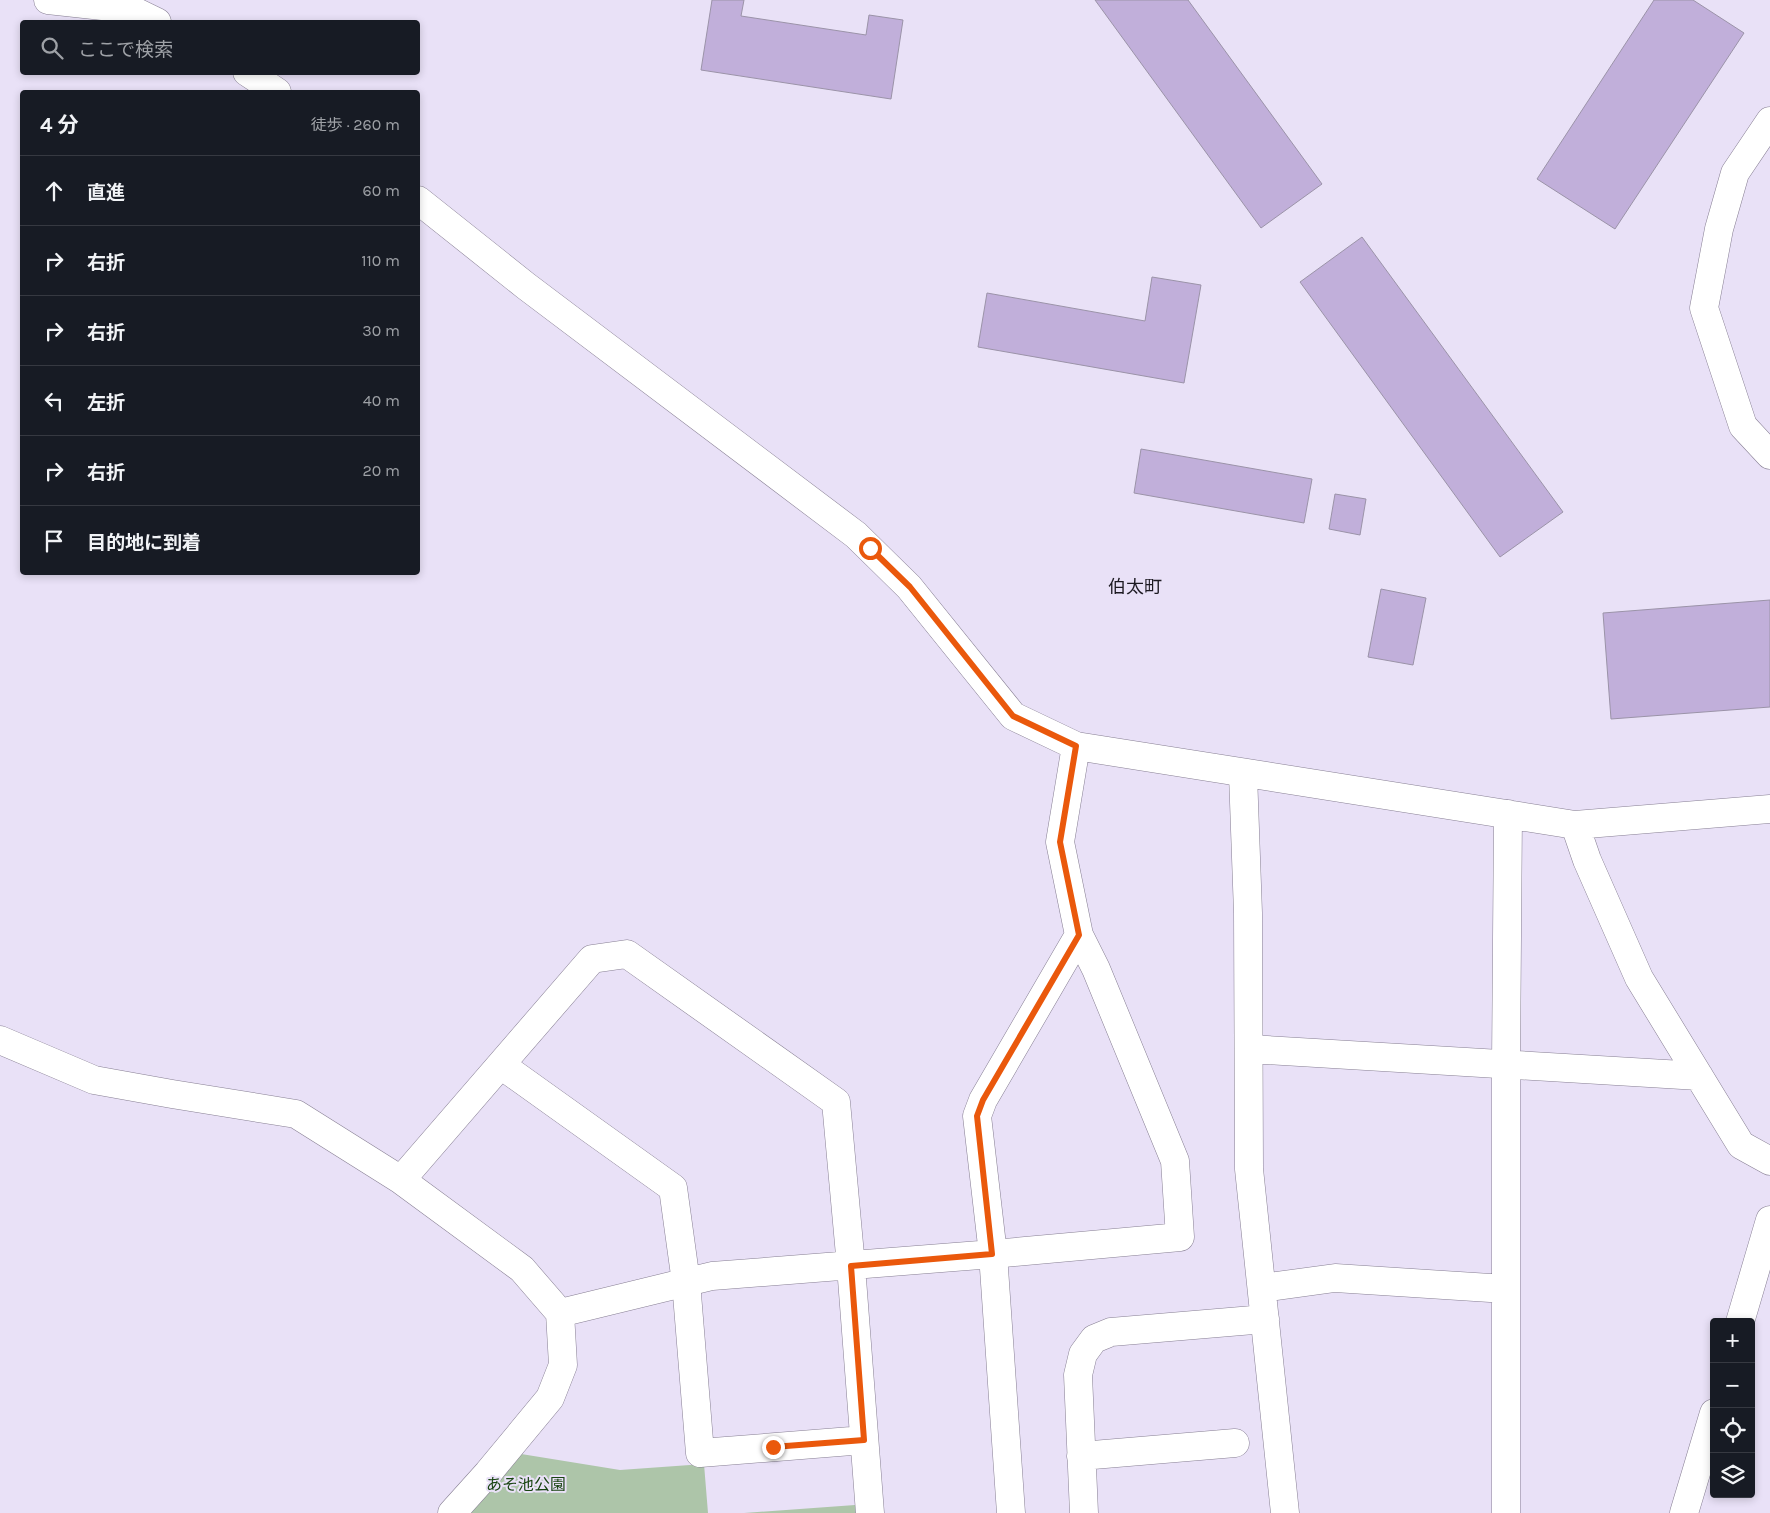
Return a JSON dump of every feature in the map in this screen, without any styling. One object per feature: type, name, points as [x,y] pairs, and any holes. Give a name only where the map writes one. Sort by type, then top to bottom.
[{"type":"street","points":[[48,0],[130,9],[153,20]]},
{"type":"street","points":[[252,75],[275,90]]},
{"type":"street","points":[[1770,121],[1735,173],[1719,229],[1704,308],[1743,426],[1770,455]]},
{"type":"street","points":[[420,202],[526,286],[856,535],[910,587],[1013,716],[1076,746],[1243,774],[1575,825],[1770,809]]},
{"type":"street","points":[[560,1313],[712,1276],[851,1266],[1180,1237],[1175,1161],[1096,969],[1079,935],[1060,842],[1076,746]]},
{"type":"street","points":[[1243,774],[1248,913],[1250,1169],[1285,1513]]},
{"type":"street","points":[[1506,1513],[1508,814]]},
{"type":"street","points":[[1575,825],[1587,860],[1639,978],[1741,1145],[1770,1161]]},
{"type":"street","points":[[1011,1513],[992,1254],[977,1116],[983,1100],[1079,935]]},
{"type":"street","points":[[401,1180],[592,959],[627,954],[836,1102],[870,1513]]},
{"type":"street","points":[[0,1040],[94,1080],[296,1114],[401,1180],[522,1269],[560,1313],[564,1364],[550,1398],[452,1513]]},
{"type":"street","points":[[1249,1049],[1699,1076]]},
{"type":"street","points":[[500,1065],[673,1188],[686,1282],[700,1453],[864,1440]]},
{"type":"street","points":[[1741,1318],[1770,1220]]},
{"type":"street","points":[[1262,1288],[1335,1278],[1506,1289]]},
{"type":"street","points":[[1084,1513],[1078,1375],[1083,1354],[1094,1339],[1110,1332],[1265,1320]]},
{"type":"street","points":[[1684,1513],[1710,1425]]},
{"type":"street","points":[[1081,1456],[1235,1443]]},
{"type":"green space","name":"あそ池公園","points":[[515,1453],[620,1470],[704,1464],[708,1513],[471,1513],[476,1498]]},
{"type":"green space","points":[[855,1505],[856,1513],[744,1513]]},
{"type":"building","points":[[712,0],[744,0],[741,16],[866,35],[869,15],[903,20],[891,99],[701,70]]},
{"type":"building","points":[[1095,0],[1188,0],[1322,184],[1261,228]]},
{"type":"building","points":[[1654,0],[1693,0],[1744,33],[1615,229],[1537,179]]},
{"type":"building","points":[[1362,237],[1563,512],[1500,557],[1300,282]]},
{"type":"building","points":[[1152,277],[1201,285],[1184,383],[978,347],[987,293],[1145,321]]},
{"type":"building","points":[[1141,449],[1312,479],[1304,523],[1134,493]]},
{"type":"building","points":[[1335,494],[1366,499],[1360,535],[1329,529]]},
{"type":"building","points":[[1381,589],[1426,598],[1413,665],[1368,657]]},
{"type":"building","points":[[1770,600],[1770,707],[1611,719],[1603,613]]},
{"type":"district","name":"伯太町","points":[[1135,587]]},
{"type":"route","points":[[773,1447],[864,1440],[851,1266],[992,1254],[977,1116],[983,1100],[1079,935],[1060,842],[1076,746],[1013,716],[910,587],[870,548]]}]
